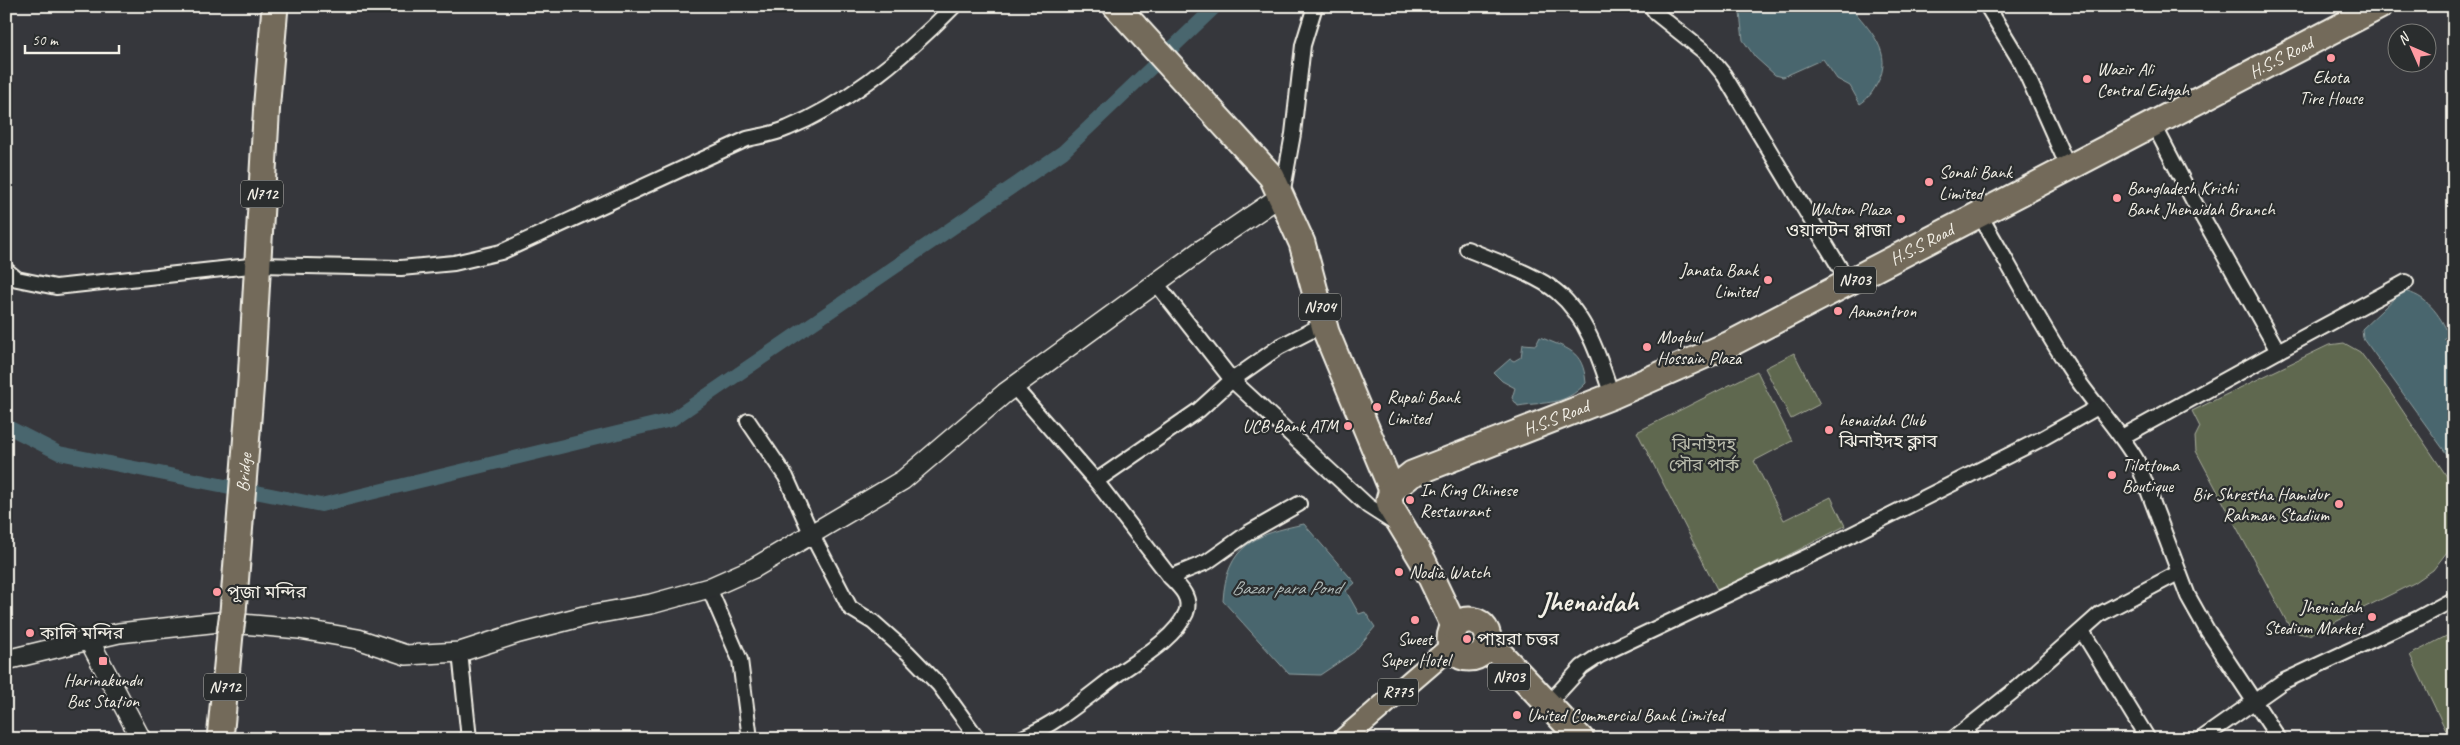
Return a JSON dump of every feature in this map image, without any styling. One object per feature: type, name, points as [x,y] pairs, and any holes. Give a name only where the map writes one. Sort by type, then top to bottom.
[{"type":"highway","name":"N712","points":[[258,265],[266,111],[275,6]]},
{"type":"highway","name":"N704","points":[[1116,6],[1272,176],[1302,244],[1324,324],[1392,490]]},
{"type":"highway","name":"H.S.S Road","points":[[1392,490],[1400,481],[1419,470],[1612,396],[1728,345],[2380,6]]},
{"type":"highway","name":"Bridge","points":[[220,739],[232,623],[258,265]]},
{"type":"highway","name":"N703","points":[[1392,490],[1389,500],[1391,508],[1467,641],[1545,702],[1581,739]]},
{"type":"main road","name":"R775","points":[[1344,739],[1467,641]]},
{"type":"main road","name":"R775","points":[[1358,739],[1467,641]]},
{"type":"street","points":[[6,270],[17,279],[56,287],[258,265],[401,268],[454,263],[502,252],[599,209],[666,175],[738,143],[787,129],[835,104],[927,34],[954,6]]},
{"type":"street","points":[[8,655],[119,633],[219,622],[299,629],[358,638],[406,655],[460,652],[575,618],[651,604],[709,588],[754,568],[903,480],[1014,386],[1282,196],[1293,134],[1303,44],[1315,6]]},
{"type":"street","points":[[1651,6],[1657,14],[1708,54],[1724,75],[1849,283]]},
{"type":"street","points":[[1987,6],[2022,64],[2068,167]]},
{"type":"street","points":[[2154,123],[2194,200],[2278,351]]},
{"type":"street","points":[[1979,214],[2067,364],[2122,437],[2137,461],[2147,483],[2178,573],[2207,630],[2279,739]]},
{"type":"street","points":[[1466,249],[1523,273],[1557,292],[1586,329],[1601,361],[1612,396]]},
{"type":"street","points":[[2122,437],[2406,282]]},
{"type":"street","points":[[1156,284],[1232,380],[1368,506],[1402,528]]},
{"type":"street","points":[[1096,481],[1199,410],[1232,380],[1279,347],[1324,324]]},
{"type":"street","points":[[1014,386],[1096,481],[1170,577],[1183,590],[1187,599],[1186,612],[1176,628],[1145,656],[1037,732],[1020,739]]},
{"type":"street","points":[[1545,702],[1582,667],[1600,655],[1819,552],[2043,438],[2098,407]]},
{"type":"street","points":[[748,421],[786,477],[811,534],[850,608],[873,622],[908,653],[939,685],[978,739]]},
{"type":"street","points":[[1170,577],[1207,562],[1248,533],[1300,504]]},
{"type":"street","points":[[1953,739],[2010,693],[2100,614],[2178,573]]},
{"type":"street","points":[[709,588],[740,660],[750,739]]},
{"type":"street","points":[[2201,739],[2282,682],[2420,618],[2454,599]]},
{"type":"street","points":[[2082,631],[2148,739]]},
{"type":"street","points":[[89,640],[141,739]]},
{"type":"street","points":[[460,652],[469,739]]},
{"type":"green space","name":"Bir Shrestha Hamidur Rahman Stadium","points":[[2344,343],[2360,352],[2388,389],[2454,487],[2454,543],[2433,570],[2414,583],[2309,635],[2297,633],[2288,624],[2196,451],[2195,437],[2200,427],[2192,411],[2329,345]]},
{"type":"green space","points":[[1794,353],[1820,404],[1791,419],[1765,368]]},
{"type":"green space","name":"ঝিনাইদহ পৌর পার্ক","points":[[1757,371],[1792,441],[1754,461],[1784,520],[1831,497],[1845,526],[1718,591],[1637,432]]},
{"type":"green space","points":[[2454,632],[2454,739],[2450,739],[2410,655]]},
{"type":"water","points":[[1747,6],[1850,6],[1872,33],[1881,52],[1882,72],[1872,93],[1860,104],[1850,86],[1837,79],[1823,59],[1783,77],[1775,75],[1755,57],[1743,40],[1740,13]]},
{"type":"water","points":[[2402,291],[2418,296],[2437,313],[2449,335],[2444,339],[2452,347],[2454,346],[2454,464],[2363,338],[2362,329]]},
{"type":"water","points":[[1540,337],[1566,348],[1577,357],[1581,363],[1586,383],[1578,391],[1562,400],[1518,406],[1512,398],[1515,388],[1502,381],[1494,373],[1510,359],[1514,361],[1521,357],[1523,344],[1536,345]]},
{"type":"water","name":"Bazar para Pond","points":[[1304,524],[1355,583],[1346,591],[1359,614],[1365,612],[1375,627],[1354,652],[1320,675],[1289,674],[1223,601],[1225,582],[1230,567],[1237,555],[1246,546],[1258,538],[1271,533]]},
{"type":"waterway","points":[[6,426],[59,453],[321,505],[671,420],[1063,152],[1216,6]]},
{"type":"place","name":"Ekota Tire House","points":[[2331,58]]},
{"type":"place","name":"Wazir Ali Central Eidgah","points":[[2087,79]]},
{"type":"place","name":"Sonali Bank Limited","points":[[1929,182]]},
{"type":"place","name":"Bangladesh Krishi Bank Jhenaidah Branch","points":[[2117,198]]},
{"type":"place","name":"Walton Plaza ওয়ালটন প্লাজা","points":[[1901,219]]},
{"type":"place","name":"Janata Bank Limited","points":[[1768,280]]},
{"type":"place","name":"Aamontron","points":[[1838,311]]},
{"type":"place","name":"Moqbul Hossain Plaza","points":[[1647,347]]},
{"type":"place","name":"Rupali Bank Limited","points":[[1377,407]]},
{"type":"place","name":"UCB Bank ATM","points":[[1348,426]]},
{"type":"place","name":"henaidah Club ঝিনাইদহ ক্লাব","points":[[1829,430]]},
{"type":"place","name":"Tilottoma Boutique","points":[[2112,475]]},
{"type":"place","name":"In King Chinese Restaurant","points":[[1410,500]]},
{"type":"place","name":"Bir Shrestha Hamidur Rahman Stadium","points":[[2339,504]]},
{"type":"place","name":"Nodia Watch","points":[[1399,572]]},
{"type":"place","name":"পূজা মন্দির","points":[[217,592]]},
{"type":"place","name":"Jheniadah Stedium Market","points":[[2372,617]]},
{"type":"place","name":"Sweet Super Hotel","points":[[1415,620]]},
{"type":"place","name":"কালি মন্দির","points":[[30,633]]},
{"type":"place","name":"পায়রা চত্তর","points":[[1467,639]]},
{"type":"place","name":"Harinakundu Bus Station","points":[[103,661]]},
{"type":"place","name":"United Commercial Bank Limited","points":[[1517,715]]},
{"type":"district","name":"Jhenaidah","points":[[1589,601]]}]
